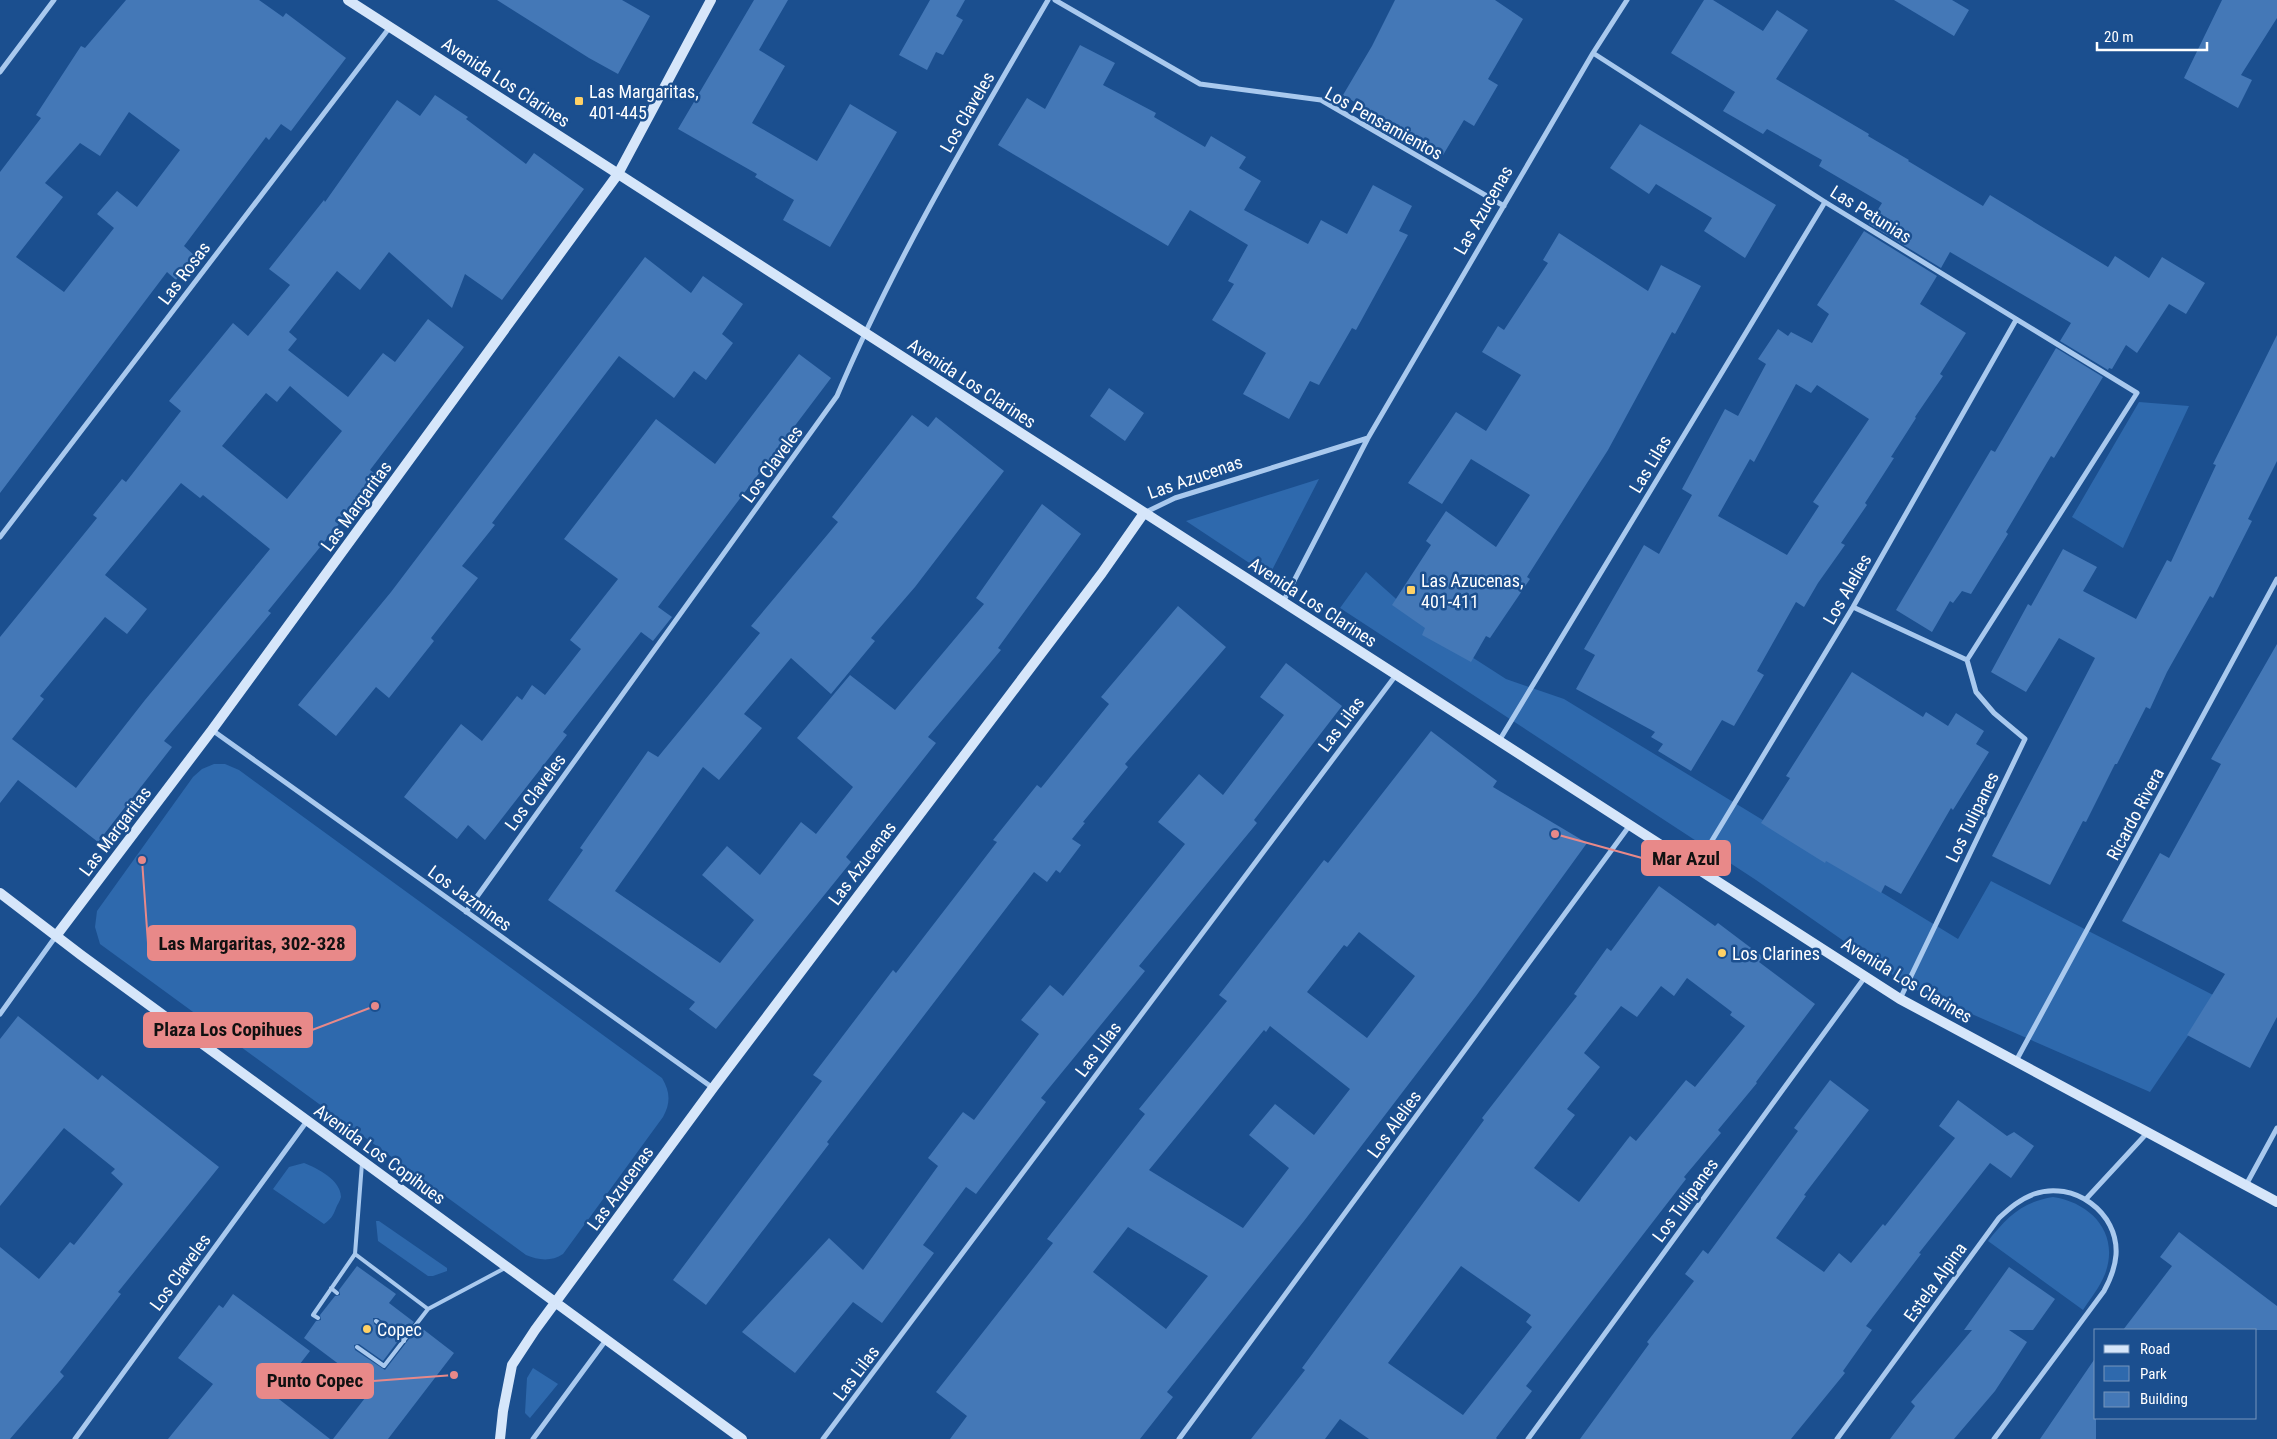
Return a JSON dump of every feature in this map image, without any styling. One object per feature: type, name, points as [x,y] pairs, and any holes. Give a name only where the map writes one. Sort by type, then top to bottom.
[{"type":"main road","name":"Avenida Los Clarines","points":[[348,0],[1900,999],[2277,1202]]},
{"type":"main road","name":"Las Margaritas","points":[[56,936],[212,730],[618,174],[711,0]]},
{"type":"main road","name":"Las Azucenas","points":[[500,1439],[503,1411],[512,1365],[555,1302],[713,1088],[1102,573],[1144,512]]},
{"type":"main road","name":"Avenida Los Copihues","points":[[0,893],[742,1439]]},
{"type":"street","points":[[0,72],[54,0]]},
{"type":"street","name":"Los Claveles","points":[[466,912],[837,396],[864,332],[959,154],[1048,0]]},
{"type":"street","name":"Los Pensamientos","points":[[1054,0],[1200,84],[1321,100],[1504,206]]},
{"type":"street","name":"Las Azucenas","points":[[1283,602],[1368,438],[1593,53],[1627,0]]},
{"type":"street","name":"Las Rosas","points":[[0,537],[390,27]]},
{"type":"street","name":"Las Petunias","points":[[1593,53],[1825,202],[2137,393],[1967,660]]},
{"type":"street","name":"Las Lilas","points":[[1499,741],[1825,202]]},
{"type":"street","name":"Los Alelies","points":[[1696,868],[1853,606],[2016,320]]},
{"type":"street","name":"Las Azucenas","points":[[1144,512],[1175,498],[1368,438]]},
{"type":"street","name":"Ricardo Rivera","points":[[2016,1061],[2277,579]]},
{"type":"street","points":[[1853,606],[1967,660]]},
{"type":"street","name":"Los Tulipanes","points":[[1900,999],[2025,738],[1994,713],[1976,692],[1967,660]]},
{"type":"street","name":"Las Lilas","points":[[823,1439],[1396,675]]},
{"type":"street","name":"Los Jazmines","points":[[212,730],[713,1088]]},
{"type":"street","name":"Los Alelies","points":[[1179,1439],[1630,826]]},
{"type":"street","name":"Las Margaritas","points":[[0,1014],[56,936]]},
{"type":"street","name":"Los Tulipanes","points":[[1528,1439],[1865,977]]},
{"type":"street","name":"Los Claveles","points":[[75,1439],[307,1120]]},
{"type":"street","points":[[2246,1185],[2277,1128]]},
{"type":"street","points":[[2086,1199],[2148,1132]]},
{"type":"street","name":"Estela Alpina","points":[[1837,1439],[1999,1218],[2018,1202],[2034,1194],[2051,1191],[2069,1192],[2086,1199],[2098,1209],[2108,1222],[2114,1237],[2117,1254],[2110,1281],[1994,1439]]},
{"type":"street","points":[[533,1439],[606,1340]]},
{"type":"lane","points":[[318,1318],[312,1315],[355,1254],[362,1160]]},
{"type":"lane","points":[[355,1254],[428,1309]]},
{"type":"lane","points":[[357,1347],[384,1366],[428,1309],[507,1266]]},
{"type":"lane","points":[[331,1288],[337,1293]]},
{"type":"lane","points":[[376,1321],[404,1341]]},
{"type":"green space","points":[[2139,402],[2189,406],[2123,548],[2072,517]]},
{"type":"green space","points":[[1319,479],[1269,576],[1186,521]]},
{"type":"green space","points":[[1366,572],[1433,632],[1506,679],[1564,699],[1958,939],[1991,881],[2215,996],[2150,1092],[1910,987],[1756,880],[1340,608]]},
{"type":"green space","points":[[214,764],[225,764],[239,770],[662,1078],[667,1088],[668,1097],[663,1117],[563,1254],[558,1257],[544,1259],[526,1255],[100,944],[95,927],[97,911],[193,777],[202,769]]},
{"type":"green space","points":[[304,1163],[333,1180],[340,1191],[341,1197],[334,1213],[324,1224],[273,1189],[289,1167]]},
{"type":"green space","points":[[2053,1197],[2067,1200],[2091,1213],[2105,1234],[2109,1246],[2109,1259],[2105,1274],[2083,1310],[1988,1241],[2016,1212],[2032,1203]]},
{"type":"green space","points":[[376,1221],[379,1221],[447,1268],[447,1271],[428,1276],[378,1241]]},
{"type":"green space","points":[[533,1368],[558,1384],[530,1418],[525,1413],[527,1378]]},
{"type":"building","points":[[126,0],[259,0],[283,17],[286,13],[346,58],[291,131],[281,124],[269,140],[266,137],[184,246],[195,256],[176,280],[167,272],[0,493],[0,172],[41,118],[36,115],[81,46],[85,48]],"holes":[[[129,112],[180,150],[137,207],[117,191],[97,214],[114,228],[64,292],[16,257],[63,197],[45,183],[80,143],[100,156]]]},
{"type":"building","points":[[497,0],[622,0],[650,16],[618,74]]},
{"type":"building","points":[[754,0],[788,0],[759,50],[785,66],[752,123],[817,161],[850,104],[897,132],[830,247],[783,220],[794,200],[755,177],[757,174],[678,129]]},
{"type":"building","points":[[930,0],[965,0],[956,16],[963,20],[943,55],[936,52],[927,70],[899,55]]},
{"type":"building","points":[[1395,0],[1495,0],[1523,19],[1488,79],[1498,85],[1474,126],[1464,120],[1443,155],[1343,95],[1372,46]]},
{"type":"building","points":[[1704,0],[1713,0],[1763,31],[1777,10],[1808,30],[1776,79],[1869,134],[1868,136],[1983,206],[1990,195],[2108,267],[2115,256],[2149,278],[2162,257],[2205,283],[2186,314],[2169,304],[2137,353],[2126,345],[2112,369],[2109,368],[2108,370],[2060,341],[2071,323],[1950,252],[1941,268],[1869,224],[1882,203],[1819,166],[1822,160],[1767,129],[1763,134],[1723,111],[1735,92],[1671,53]]},
{"type":"building","points":[[1894,0],[1952,0],[1969,10],[1954,36]]},
{"type":"building","points":[[2222,0],[2277,0],[2277,18],[2241,75],[2252,80],[2238,108],[2184,78]]},
{"type":"building","points":[[1080,45],[1115,63],[1103,85],[1156,113],[1154,117],[1205,147],[1211,136],[1246,157],[1239,168],[1261,181],[1244,210],[1308,244],[1321,220],[1347,234],[1373,185],[1412,206],[1399,231],[1408,235],[1356,330],[1352,328],[1319,385],[1310,381],[1289,419],[1243,394],[1266,353],[1212,320],[1234,284],[1228,281],[1248,245],[1190,210],[1168,246],[998,145],[1027,98],[1045,109]]},
{"type":"building","points":[[435,95],[468,117],[466,119],[526,164],[534,153],[584,189],[502,300],[465,274],[452,308],[389,252],[360,290],[337,271],[289,332],[297,339],[288,350],[348,397],[383,353],[395,362],[428,319],[464,347],[370,470],[378,476],[268,611],[271,613],[164,741],[172,747],[98,842],[18,780],[0,803],[0,637],[97,518],[93,515],[122,479],[126,482],[181,411],[169,401],[233,323],[248,336],[290,285],[269,269],[324,200],[325,202],[397,100],[420,116]],"holes":[[[290,386],[342,431],[287,499],[222,446],[266,393],[277,402]],[[181,483],[200,498],[203,495],[270,549],[145,700],[76,788],[12,739],[44,699],[40,696],[105,617],[127,634],[147,609],[105,575]]]},
{"type":"building","points":[[1640,124],[1776,205],[1745,258],[1704,231],[1712,218],[1656,184],[1649,194],[1610,168]]},
{"type":"building","points":[[1864,231],[1937,276],[1920,304],[1966,333],[1940,374],[1943,376],[1891,457],[1894,458],[1865,503],[1867,505],[1841,543],[1845,545],[1818,583],[1804,607],[1796,602],[1757,671],[1764,675],[1734,726],[1722,720],[1691,771],[1658,751],[1663,744],[1651,737],[1655,732],[1576,689],[1595,655],[1584,649],[1644,545],[1659,554],[1692,495],[1682,489],[1725,409],[1738,416],[1766,364],[1758,359],[1778,329],[1788,336],[1791,332],[1812,343],[1829,314],[1817,305]],"holes":[[[1796,384],[1811,393],[1817,385],[1869,419],[1813,502],[1819,506],[1787,555],[1718,516],[1750,459],[1754,462]]]},
{"type":"building","points":[[1559,233],[1648,291],[1661,265],[1701,286],[1675,334],[1672,332],[1608,450],[1527,577],[1530,579],[1490,638],[1486,636],[1471,662],[1422,635],[1425,628],[1392,605],[1431,545],[1426,541],[1446,511],[1496,547],[1530,495],[1471,459],[1442,504],[1408,483],[1456,412],[1486,431],[1521,375],[1482,352],[1498,326],[1504,330],[1548,263],[1543,260]]},
{"type":"building","points":[[645,257],[691,293],[703,276],[743,304],[722,334],[733,343],[706,380],[694,371],[674,398],[619,356],[492,523],[495,525],[462,566],[478,578],[431,638],[434,641],[389,698],[376,687],[336,736],[298,705],[391,592]]},
{"type":"building","points":[[2277,335],[2277,461],[2248,519],[2252,521],[2213,598],[2210,596],[2167,672],[2150,709],[2146,707],[2086,822],[2083,821],[2050,885],[1992,856],[2095,658],[2059,638],[2026,692],[1991,672],[2028,604],[2031,606],[2063,549],[2097,567],[2083,591],[2136,619],[2167,560],[2171,562],[2216,465],[2213,464]]},
{"type":"building","points":[[2056,348],[2103,377],[2054,458],[2051,456],[2006,532],[2008,534],[1971,594],[1962,591],[1953,603],[1950,601],[1932,632],[1896,610],[1991,450],[1995,452]]},
{"type":"building","points":[[799,354],[831,378],[658,607],[672,617],[653,641],[641,632],[563,732],[567,735],[485,840],[468,825],[457,839],[404,797],[461,724],[482,741],[517,696],[522,700],[532,685],[545,695],[581,649],[570,640],[618,579],[564,539],[656,419],[715,464]]},
{"type":"building","points":[[1109,388],[1144,413],[1125,441],[1090,416]]},
{"type":"building","points":[[912,415],[928,427],[936,417],[1004,471],[915,587],[871,638],[875,641],[831,694],[791,658],[744,714],[762,728],[719,780],[703,767],[615,891],[720,963],[754,920],[702,875],[727,846],[760,875],[801,822],[816,834],[853,787],[797,738],[850,675],[895,710],[984,604],[976,598],[1042,504],[1081,534],[998,648],[1001,650],[928,737],[936,743],[846,857],[851,862],[716,1029],[689,1009],[695,1002],[548,900],[583,850],[580,848],[648,751],[658,757],[760,633],[751,626],[838,522],[832,517]]},
{"type":"building","points":[[1178,606],[1226,647],[1125,764],[1128,767],[1083,822],[1085,823],[1072,839],[1081,845],[1060,873],[1056,870],[1047,882],[1034,872],[827,1142],[829,1144],[706,1305],[673,1280],[822,1081],[813,1075],[893,970],[896,973],[997,842],[993,840],[1037,785],[1041,788],[1109,704],[1101,697]]},
{"type":"building","points":[[2277,644],[2277,1017],[2250,1068],[2187,1035],[2225,974],[2122,921],[2160,853],[2169,858],[2221,764],[2211,759]]},
{"type":"building","points":[[1286,663],[1342,706],[1254,820],[1257,823],[1139,966],[1145,971],[1041,1098],[1046,1102],[976,1194],[966,1187],[923,1245],[934,1253],[882,1323],[853,1302],[795,1373],[742,1332],[829,1238],[863,1270],[938,1166],[928,1158],[963,1112],[974,1120],[1039,1034],[1021,1020],[1050,985],[1063,996],[1185,844],[1158,822],[1199,774],[1223,795],[1284,715],[1260,697]]},
{"type":"building","points":[[1852,672],[1923,717],[1926,712],[1948,726],[1956,713],[1984,731],[1976,744],[1989,752],[1953,810],[1951,808],[1901,894],[1885,885],[1881,893],[1826,861],[1825,863],[1761,823],[1790,778],[1786,776]]},
{"type":"building","points":[[1431,731],[1497,781],[1493,787],[1587,843],[1476,996],[1304,1221],[1167,1392],[1173,1397],[1140,1439],[950,1439],[967,1416],[936,1392],[1053,1243],[1047,1239],[1145,1114],[1139,1109],[1227,1001],[1219,995],[1324,860],[1328,863]],"holes":[[[1359,932],[1415,976],[1367,1038],[1307,992],[1344,945],[1347,947]],[[1270,1026],[1350,1089],[1314,1135],[1275,1104],[1249,1135],[1289,1168],[1243,1228],[1149,1170],[1264,1030],[1266,1032]],[[1128,1227],[1208,1276],[1166,1329],[1093,1272]]]},
{"type":"building","points":[[1659,886],[1715,926],[1718,923],[1763,957],[1759,962],[1815,1004],[1757,1083],[1718,1130],[1721,1133],[1684,1177],[1686,1179],[1526,1386],[1532,1391],[1497,1439],[1369,1439],[1340,1419],[1325,1439],[1251,1439],[1305,1370],[1302,1368],[1484,1120],[1482,1118],[1577,996],[1574,994],[1607,948],[1611,951]],"holes":[[[1687,978],[1732,1012],[1730,1015],[1745,1026],[1695,1087],[1686,1080],[1636,1141],[1630,1136],[1579,1202],[1534,1168],[1575,1115],[1567,1109],[1600,1067],[1584,1053],[1621,1006],[1637,1017],[1661,986],[1674,996]],[[1461,1266],[1531,1315],[1526,1322],[1532,1327],[1463,1415],[1388,1363]]]},
{"type":"building","points":[[18,1016],[98,1080],[102,1075],[219,1167],[118,1292],[121,1294],[60,1372],[64,1376],[10,1439],[0,1439],[0,1247],[39,1279],[70,1242],[74,1245],[123,1184],[111,1173],[115,1169],[64,1128],[0,1206],[0,1039]]},
{"type":"building","points":[[1830,1080],[1869,1110],[1804,1195],[1806,1196],[1776,1238],[1824,1272],[1839,1253],[1851,1263],[1883,1224],[1885,1226],[1955,1138],[1939,1126],[1958,1100],[2007,1136],[2014,1132],[2034,1146],[2011,1178],[1990,1163],[1919,1253],[1921,1254],[1866,1326],[1872,1330],[1843,1371],[1845,1373],[1791,1439],[1580,1439],[1649,1344],[1647,1342],[1694,1281],[1685,1274],[1703,1250],[1708,1254],[1798,1131],[1794,1128]]},
{"type":"building","points":[[2179,1232],[2277,1306],[2277,1330],[2124,1329],[2172,1266],[2160,1257]]},
{"type":"building","points":[[357,1266],[396,1294],[389,1303],[414,1322],[403,1336],[378,1318],[373,1318],[374,1324],[398,1341],[383,1361],[359,1344],[354,1345],[355,1350],[385,1370],[419,1326],[454,1353],[388,1439],[333,1439],[372,1389],[304,1338],[316,1321],[321,1320],[320,1315],[335,1296],[340,1295],[339,1290]]},
{"type":"building","points":[[2009,1267],[2055,1299],[2033,1330],[2009,1330],[2027,1342],[1995,1391],[1954,1439],[1890,1439],[1915,1406],[1911,1402],[1972,1330],[1964,1330]]},
{"type":"building","points":[[233,1294],[310,1351],[275,1396],[330,1439],[168,1439],[213,1384],[178,1358],[219,1305],[223,1308]]},
{"type":"building","points":[[2094,1360],[2096,1439],[2040,1439]]},
{"type":"place","name":"Las Margaritas, 401-445","points":[[579,101]]},
{"type":"place","name":"Las Azucenas, 401-411","points":[[1411,590]]},
{"type":"place","name":"Mar Azul","points":[[1555,834]]},
{"type":"place","name":"Las Margaritas, 302-328","points":[[142,860]]},
{"type":"place","name":"Los Clarines","points":[[1722,953]]},
{"type":"place","name":"Plaza Los Copihues","points":[[375,1006]]},
{"type":"place","name":"Copec","points":[[367,1329]]},
{"type":"place","name":"Punto Copec","points":[[454,1375]]}]
